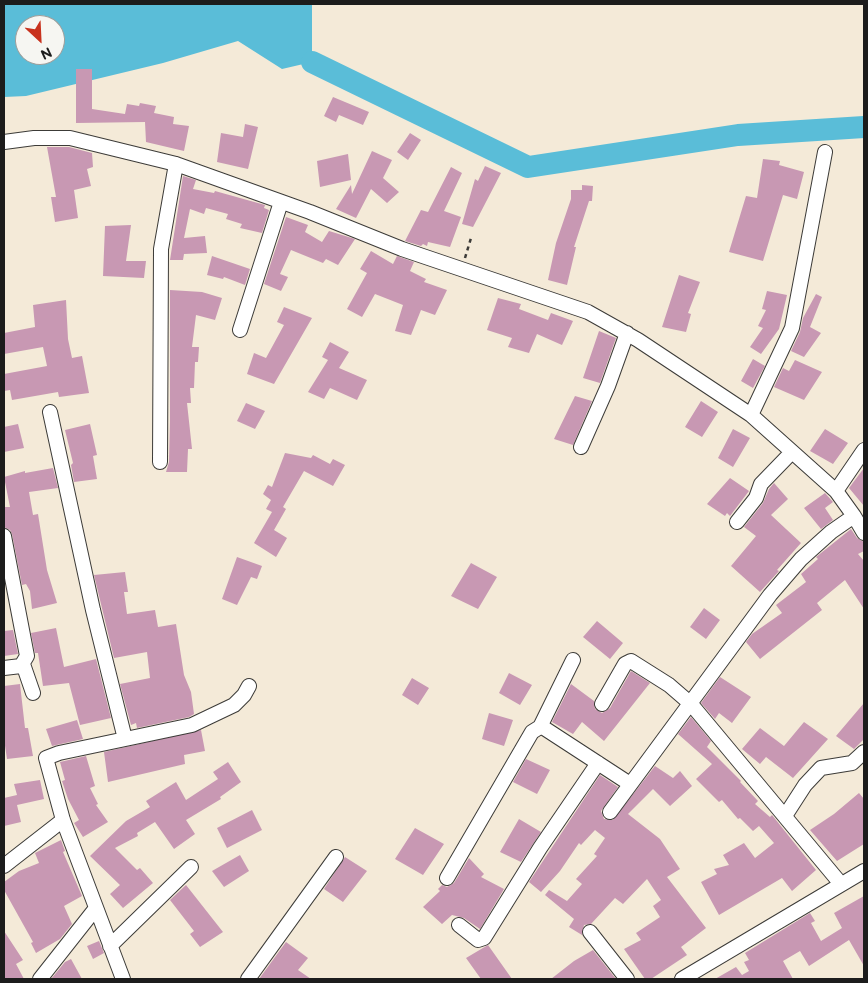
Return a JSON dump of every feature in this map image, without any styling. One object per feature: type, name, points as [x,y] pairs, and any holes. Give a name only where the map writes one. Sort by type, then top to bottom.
[{"type":"street","points":[[4,142],[34,138],[70,138],[176,164],[385,242],[588,312],[627,333],[751,415],[836,491],[864,533]]},
{"type":"street","points":[[751,415],[792,328],[824,152]]},
{"type":"street","points":[[160,462],[161,249],[176,164]]},
{"type":"street","points":[[240,330],[281,202]]},
{"type":"street","points":[[581,447],[608,386],[627,333]]},
{"type":"street","points":[[50,412],[93,610],[125,739]]},
{"type":"street","points":[[836,491],[864,450]]},
{"type":"street","points":[[738,522],[756,498],[762,484],[792,452]]},
{"type":"street","points":[[610,812],[760,608],[790,572],[826,536],[854,516]]},
{"type":"street","points":[[4,536],[24,633],[27,656],[23,664],[33,693]]},
{"type":"street","points":[[447,878],[532,732],[540,727],[573,660]]},
{"type":"street","points":[[602,704],[625,664],[631,661],[662,679],[690,704],[841,884]]},
{"type":"street","points":[[4,668],[23,664]]},
{"type":"street","points":[[123,979],[63,820],[47,757],[192,724],[218,714],[234,705],[244,695],[249,686]]},
{"type":"street","points":[[540,727],[630,784]]},
{"type":"street","points":[[785,816],[805,785],[821,768],[852,763],[864,752]]},
{"type":"street","points":[[459,925],[478,940],[484,938],[540,848],[598,764]]},
{"type":"street","points":[[4,866],[63,820]]},
{"type":"street","points":[[248,979],[336,857]]},
{"type":"street","points":[[110,946],[191,867]]},
{"type":"street","points":[[682,979],[864,871]]},
{"type":"street","points":[[40,979],[96,908]]},
{"type":"street","points":[[590,932],[627,979]]},
{"type":"path","points":[[462,269],[471,238]]},
{"type":"water","points":[[4,4],[312,4],[312,62],[282,69],[238,41],[163,63],[26,96],[4,97]]},
{"type":"building","points":[[76,69],[92,69],[92,109],[125,114],[127,104],[139,106],[140,103],[156,106],[154,113],[174,117],[173,124],[189,126],[184,151],[146,142],[145,122],[76,123]]},
{"type":"building","points":[[333,97],[369,112],[363,125],[339,115],[336,122],[324,116]]},
{"type":"building","points":[[245,124],[258,127],[248,169],[217,162],[221,133],[243,137]]},
{"type":"building","points":[[410,133],[421,140],[408,160],[397,152]]},
{"type":"building","points":[[47,147],[69,147],[92,153],[93,167],[87,169],[91,186],[74,190],[78,218],[55,222],[51,197],[56,197]]},
{"type":"building","points":[[372,151],[392,160],[383,178],[399,192],[387,203],[371,189],[356,218],[336,209],[351,185],[352,194]]},
{"type":"building","points":[[348,154],[351,180],[320,187],[317,161]]},
{"type":"building","points":[[763,159],[780,161],[779,165],[804,172],[797,199],[783,195],[763,261],[729,252],[746,196],[757,198]]},
{"type":"building","points":[[485,166],[501,173],[473,227],[462,224],[475,179],[478,181]]},
{"type":"building","points":[[451,167],[462,173],[444,211],[461,217],[450,247],[428,242],[427,246],[423,244],[421,246],[405,241],[421,210],[428,212]]},
{"type":"building","points":[[183,176],[196,180],[193,189],[214,193],[215,191],[265,205],[264,208],[269,210],[262,233],[240,228],[242,224],[226,219],[228,214],[206,208],[204,214],[190,209],[184,238],[205,236],[207,253],[184,254],[183,260],[170,260]]},
{"type":"building","points":[[582,185],[593,186],[592,201],[589,201],[574,247],[576,247],[567,285],[548,280],[556,243],[571,199],[571,190],[582,190]]},
{"type":"building","points":[[286,217],[308,225],[305,232],[322,242],[329,231],[355,239],[338,265],[326,259],[323,263],[291,250],[280,274],[288,277],[281,291],[264,284]]},
{"type":"building","points":[[131,225],[126,261],[146,261],[144,278],[103,276],[105,226]]},
{"type":"building","points":[[371,251],[393,264],[397,256],[414,262],[410,271],[426,279],[424,282],[447,290],[435,315],[421,310],[411,335],[395,331],[403,305],[375,294],[362,317],[347,309],[367,273],[360,269]]},
{"type":"building","points":[[212,256],[250,269],[245,285],[224,277],[223,279],[207,275]]},
{"type":"building","points":[[679,275],[700,282],[688,313],[691,314],[686,332],[662,327]]},
{"type":"building","points":[[170,290],[202,292],[222,298],[215,320],[196,315],[192,347],[199,347],[198,362],[195,362],[194,388],[190,388],[191,403],[187,403],[192,449],[188,449],[187,472],[166,472],[169,462],[170,422]]},
{"type":"building","points":[[767,291],[787,295],[779,329],[761,354],[750,347],[763,328],[758,326],[766,310],[762,309]]},
{"type":"building","points":[[816,294],[822,297],[810,327],[821,333],[804,357],[791,351],[800,332],[803,318]]},
{"type":"building","points":[[498,298],[521,304],[519,309],[548,320],[551,313],[573,321],[562,345],[537,334],[529,353],[508,347],[512,338],[487,330]]},
{"type":"building","points":[[66,300],[68,339],[72,358],[82,356],[89,393],[59,397],[58,392],[12,400],[10,390],[4,391],[4,374],[47,366],[43,347],[4,354],[4,333],[35,327],[33,305]]},
{"type":"building","points":[[284,307],[312,318],[274,384],[247,374],[254,353],[266,358],[284,325],[277,322]]},
{"type":"building","points":[[599,331],[616,338],[600,383],[583,378]]},
{"type":"building","points":[[330,342],[349,352],[339,368],[367,380],[357,400],[330,388],[324,399],[308,392],[328,360],[322,357]]},
{"type":"building","points":[[753,359],[765,366],[753,388],[741,381]]},
{"type":"building","points":[[795,360],[822,372],[804,400],[774,387],[783,368],[789,371]]},
{"type":"building","points":[[575,396],[592,401],[573,445],[554,439]]},
{"type":"building","points":[[701,401],[718,412],[702,437],[685,427]]},
{"type":"building","points":[[246,403],[265,411],[255,429],[237,421]]},
{"type":"building","points":[[18,424],[24,448],[4,452],[4,427]]},
{"type":"building","points":[[90,424],[97,455],[93,456],[97,479],[74,482],[71,465],[73,463],[65,430]]},
{"type":"building","points":[[733,429],[750,438],[733,467],[718,458]]},
{"type":"building","points":[[825,429],[848,443],[833,464],[810,451]]},
{"type":"building","points":[[285,453],[311,458],[313,455],[330,464],[333,459],[345,465],[333,486],[304,471],[283,507],[286,509],[274,530],[287,538],[276,557],[254,543],[272,512],[266,509],[271,500],[263,494],[268,485],[272,487]]},
{"type":"building","points":[[53,468],[58,488],[29,492],[33,515],[38,514],[47,570],[57,603],[32,609],[30,591],[26,584],[22,585],[12,534],[10,530],[4,527],[4,507],[10,507],[4,477],[25,471],[25,473]]},
{"type":"building","points":[[864,468],[864,506],[849,488]]},
{"type":"building","points":[[730,478],[749,491],[730,516],[727,513],[725,516],[707,504]]},
{"type":"building","points":[[774,483],[788,499],[771,515],[801,543],[760,592],[731,566],[756,536],[744,527],[763,503]]},
{"type":"building","points":[[825,493],[833,502],[825,508],[833,520],[821,529],[804,508]]},
{"type":"building","points":[[851,529],[857,538],[864,542],[864,551],[858,554],[864,561],[864,609],[845,580],[817,603],[822,610],[760,659],[746,642],[752,634],[782,613],[776,605],[806,582],[801,574],[818,559],[816,557]]},
{"type":"building","points":[[237,557],[262,566],[257,579],[251,577],[237,605],[222,599]]},
{"type":"building","points":[[471,563],[497,577],[478,609],[451,596]]},
{"type":"building","points":[[125,572],[128,592],[124,592],[127,614],[155,610],[158,627],[176,624],[184,675],[191,692],[194,714],[189,717],[137,728],[136,723],[131,725],[120,684],[150,678],[147,652],[114,658],[94,575]]},
{"type":"building","points":[[704,608],[720,620],[706,639],[690,627]]},
{"type":"building","points":[[597,621],[623,643],[610,659],[583,637]]},
{"type":"building","points":[[56,628],[64,667],[96,659],[111,718],[80,725],[69,683],[43,686],[38,653],[35,653],[31,633]]},
{"type":"building","points":[[13,630],[18,654],[4,656],[4,631]]},
{"type":"building","points":[[631,671],[650,683],[604,741],[582,722],[573,734],[552,722],[571,684],[594,701],[595,709],[602,713],[610,708]]},
{"type":"building","points":[[509,673],[532,685],[520,705],[499,693]]},
{"type":"building","points":[[720,677],[751,697],[732,723],[719,713],[715,719],[701,703]]},
{"type":"building","points":[[412,678],[429,688],[418,705],[402,695]]},
{"type":"building","points":[[20,684],[25,728],[28,728],[33,756],[7,759],[4,739],[4,686]]},
{"type":"building","points":[[864,703],[864,739],[854,749],[836,736]]},
{"type":"building","points":[[489,713],[513,720],[504,746],[482,739]]},
{"type":"building","points":[[691,717],[711,741],[707,747],[758,801],[755,804],[770,817],[772,815],[816,870],[792,891],[782,878],[719,915],[701,882],[717,874],[714,869],[729,865],[723,855],[744,843],[755,858],[774,843],[759,826],[753,831],[740,818],[738,819],[722,800],[719,802],[696,779],[712,764],[678,734]]},
{"type":"building","points":[[77,720],[83,739],[52,746],[46,729]]},
{"type":"building","points":[[804,722],[828,739],[793,778],[766,757],[760,764],[742,749],[760,728],[784,746]]},
{"type":"building","points":[[201,730],[205,751],[184,755],[185,764],[108,782],[104,752]]},
{"type":"building","points":[[86,756],[95,786],[90,788],[98,804],[96,805],[108,822],[83,837],[74,823],[79,820],[68,799],[62,781],[65,780],[60,762]]},
{"type":"building","points":[[526,759],[550,770],[537,794],[513,782]]},
{"type":"building","points":[[228,762],[241,782],[220,797],[221,799],[186,820],[195,834],[174,849],[155,822],[137,833],[138,836],[115,848],[137,870],[140,868],[153,883],[123,908],[110,894],[120,885],[90,856],[126,821],[150,807],[146,801],[176,782],[186,800],[218,779],[213,772]]},
{"type":"building","points":[[655,766],[673,778],[680,771],[692,786],[670,806],[653,789],[628,814],[660,839],[680,869],[667,877],[706,928],[681,947],[687,955],[651,979],[645,979],[624,949],[641,940],[636,933],[660,917],[653,906],[661,900],[647,879],[623,904],[615,898],[591,924],[584,925],[582,935],[569,927],[574,919],[545,895],[549,890],[567,901],[582,884],[576,879],[597,856],[594,854],[605,838],[595,830],[581,845],[579,843],[560,871],[541,892],[529,882],[600,775],[618,787],[601,811],[604,819],[613,820]]},
{"type":"building","points":[[40,780],[44,799],[17,805],[21,822],[4,826],[4,798],[17,795],[14,784]]},
{"type":"building","points":[[859,793],[864,799],[864,844],[837,861],[810,830],[834,814]]},
{"type":"building","points":[[252,810],[262,830],[227,848],[217,828]]},
{"type":"building","points":[[519,819],[541,832],[521,862],[500,852]]},
{"type":"building","points":[[415,828],[444,844],[423,875],[395,859]]},
{"type":"building","points":[[61,840],[65,851],[63,852],[82,896],[64,906],[72,924],[60,939],[36,953],[31,943],[33,942],[4,890],[4,882],[19,871],[39,863],[35,853]]},
{"type":"building","points":[[240,855],[249,871],[224,887],[212,871]]},
{"type":"building","points":[[345,857],[367,871],[343,902],[324,889]]},
{"type":"building","points":[[469,858],[484,874],[481,877],[504,889],[480,929],[464,918],[452,915],[442,924],[423,907],[440,891],[438,889],[442,885],[447,887],[454,883]]},
{"type":"building","points":[[186,885],[223,932],[200,947],[190,934],[194,931],[170,900]]},
{"type":"building","points":[[864,896],[864,966],[849,940],[809,966],[800,951],[783,961],[793,979],[715,979],[736,967],[742,975],[749,971],[744,962],[749,960],[745,953],[810,913],[815,921],[811,923],[821,941],[842,928],[834,913]]},
{"type":"building","points":[[4,931],[23,960],[16,964],[24,979],[4,979]]},
{"type":"building","points":[[99,941],[104,953],[93,959],[87,946]]},
{"type":"building","points":[[286,942],[308,958],[298,970],[311,979],[259,979]]},
{"type":"building","points":[[488,945],[512,979],[481,979],[466,958]]},
{"type":"building","points":[[593,950],[616,979],[551,979],[574,961]]},
{"type":"building","points":[[71,959],[82,979],[51,979],[65,962]]},
{"type":"waterway","points":[[312,62],[528,167],[738,135],[864,127]]}]
